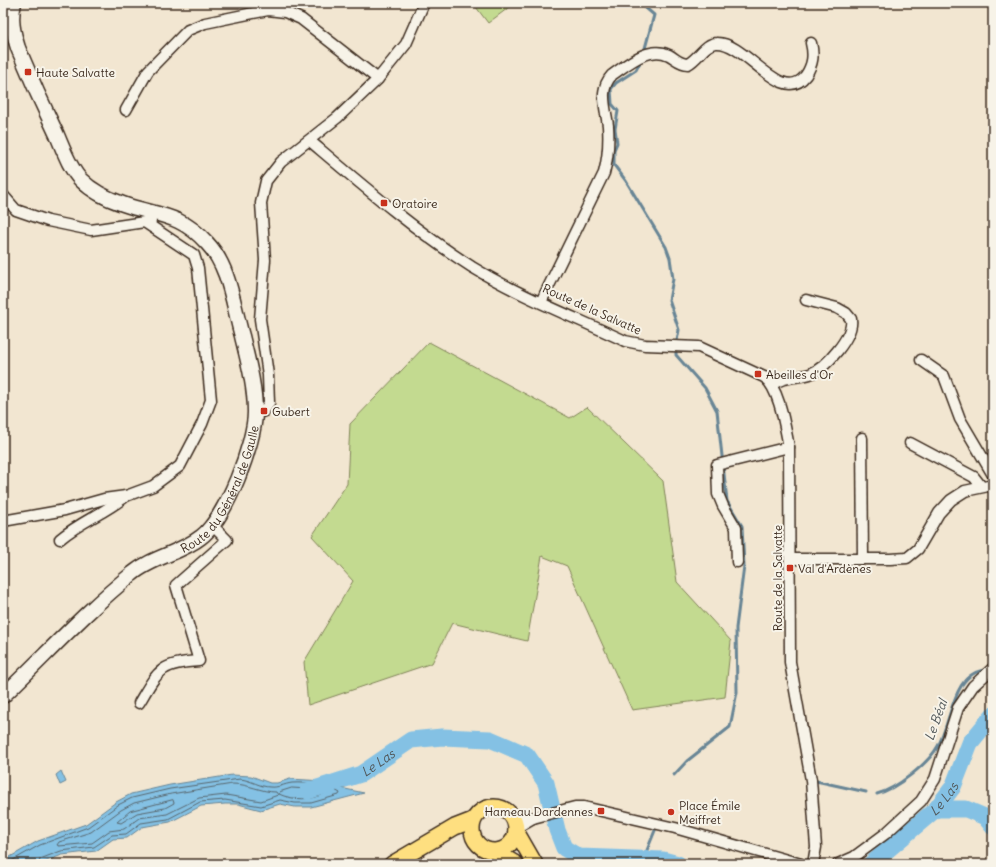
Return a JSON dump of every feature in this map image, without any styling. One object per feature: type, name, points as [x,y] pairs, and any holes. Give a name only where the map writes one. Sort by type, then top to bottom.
[{"type":"main road","points":[[392,864],[455,828],[473,820],[483,810],[490,807],[504,809],[514,818],[516,830],[535,864]]},
{"type":"main road","points":[[473,820],[472,832],[476,843]]},
{"type":"main road","points":[[496,852],[508,847],[512,843],[516,830]]},
{"type":"main road","points":[[436,840],[457,837],[466,838],[488,851],[496,852],[516,864]]},
{"type":"street","name":"Route du Général de Gaulle","points":[[3,696],[102,598],[134,571],[200,538],[213,526],[226,503],[241,468],[250,442],[255,414],[251,370],[222,264],[208,243],[188,226],[166,215],[124,204],[100,194],[81,180],[66,156],[18,48],[13,32],[11,14],[14,3]]},
{"type":"street","points":[[255,414],[264,411],[269,403],[268,375],[260,319],[265,260],[261,216],[262,193],[266,181],[281,162],[310,141],[337,118],[378,79],[406,44],[424,3]]},
{"type":"street","points":[[126,110],[148,71],[188,30],[205,23],[268,10],[285,12],[300,19],[378,79]]},
{"type":"street","points":[[541,302],[604,173],[607,163],[608,127],[604,100],[605,86],[612,75],[642,56],[662,53],[681,63],[688,64],[710,44],[720,43],[735,47],[776,81],[793,84],[802,79],[811,66],[813,60],[811,43]]},
{"type":"street","name":"Route de la Salvatte","points":[[310,141],[384,203],[427,236],[489,276],[541,302],[631,343],[704,348],[764,377],[772,385],[782,414],[789,447],[790,662],[811,780],[816,847],[813,864]]},
{"type":"street","points":[[3,194],[16,210],[48,221],[91,230],[146,223],[166,215]]},
{"type":"street","points":[[3,520],[65,510],[104,499],[126,496],[153,486],[180,466],[202,424],[211,400],[198,268],[194,255],[146,223]]},
{"type":"street","points":[[772,385],[781,379],[812,373],[841,346],[851,330],[851,319],[843,311],[806,300]]},
{"type":"street","points":[[921,360],[944,376],[960,419],[993,475]]},
{"type":"street","points":[[862,438],[863,559]]},
{"type":"street","points":[[910,443],[974,476],[981,486]]},
{"type":"street","points":[[737,562],[736,528],[718,494],[716,471],[717,465],[789,447]]},
{"type":"street","points":[[790,559],[902,559],[911,556],[921,545],[939,513],[950,500],[965,491],[981,486],[993,485]]},
{"type":"street","points":[[60,540],[71,530],[116,505],[126,496]]},
{"type":"street","points":[[139,703],[158,672],[179,662],[199,661],[176,585],[227,540],[213,526]]},
{"type":"street","points":[[838,864],[854,857],[885,834],[921,801],[935,779],[958,708],[973,686],[990,670]]},
{"type":"street","points":[[516,830],[536,818],[580,807],[675,828],[802,864]]},
{"type":"street","points":[[510,813],[536,818]]},
{"type":"green space","points":[[473,3],[515,3],[488,23]]},
{"type":"green space","points":[[429,342],[570,418],[587,407],[663,481],[677,582],[731,641],[725,697],[632,710],[567,566],[542,556],[527,641],[452,623],[432,663],[308,705],[304,662],[353,581],[312,536],[347,484],[350,424]]},
{"type":"water","points":[[61,771],[66,782],[60,785],[56,775]]},
{"type":"water","points":[[232,775],[251,776],[270,783],[277,783],[290,779],[324,781],[336,787],[364,793],[311,807],[295,807],[280,804],[261,810],[238,804],[201,806],[170,822],[142,827],[127,838],[113,839],[96,851],[62,855],[39,864],[3,864],[3,861],[38,841],[86,824],[116,802],[131,794],[170,785]]},
{"type":"waterway","points":[[640,3],[654,15],[644,52]]},
{"type":"waterway","points":[[642,59],[636,70],[616,83],[611,89],[612,104],[618,111],[615,129],[617,143],[614,150],[614,165],[626,181],[666,247],[670,258],[673,279],[669,300],[679,330],[676,355],[705,388],[717,411],[727,501],[742,526],[744,566],[736,628],[737,692],[730,727],[687,761],[674,775]]},
{"type":"waterway","name":"Le Béal","points":[[877,794],[893,787],[911,775],[927,760],[938,746],[943,736],[960,688],[967,679],[975,673],[987,670]]},
{"type":"waterway","name":"Le Las","points":[[871,864],[936,809],[953,787],[970,743],[993,715]]},
{"type":"waterway","name":"Le Las","points":[[308,791],[361,774],[411,740],[442,737],[490,739],[527,755],[546,783],[557,830],[564,848],[579,857],[663,860],[678,864]]},
{"type":"waterway","name":"Le Béal","points":[[816,781],[866,792]]},
{"type":"waterway","points":[[936,809],[966,809],[985,817],[993,827]]},
{"type":"waterway","points":[[643,860],[656,828]]},
{"type":"place","name":"Haute Salvatte","points":[[28,72]]},
{"type":"place","name":"Oratoire","points":[[384,203]]},
{"type":"place","name":"Abeilles d'Or","points":[[758,374]]},
{"type":"place","name":"Gubert","points":[[264,411]]},
{"type":"place","name":"Val d'Ardènes","points":[[790,568]]},
{"type":"place","name":"Hameau Dardennes","points":[[601,811]]},
{"type":"place","name":"Place Émile Meiffret","points":[[671,812]]}]
